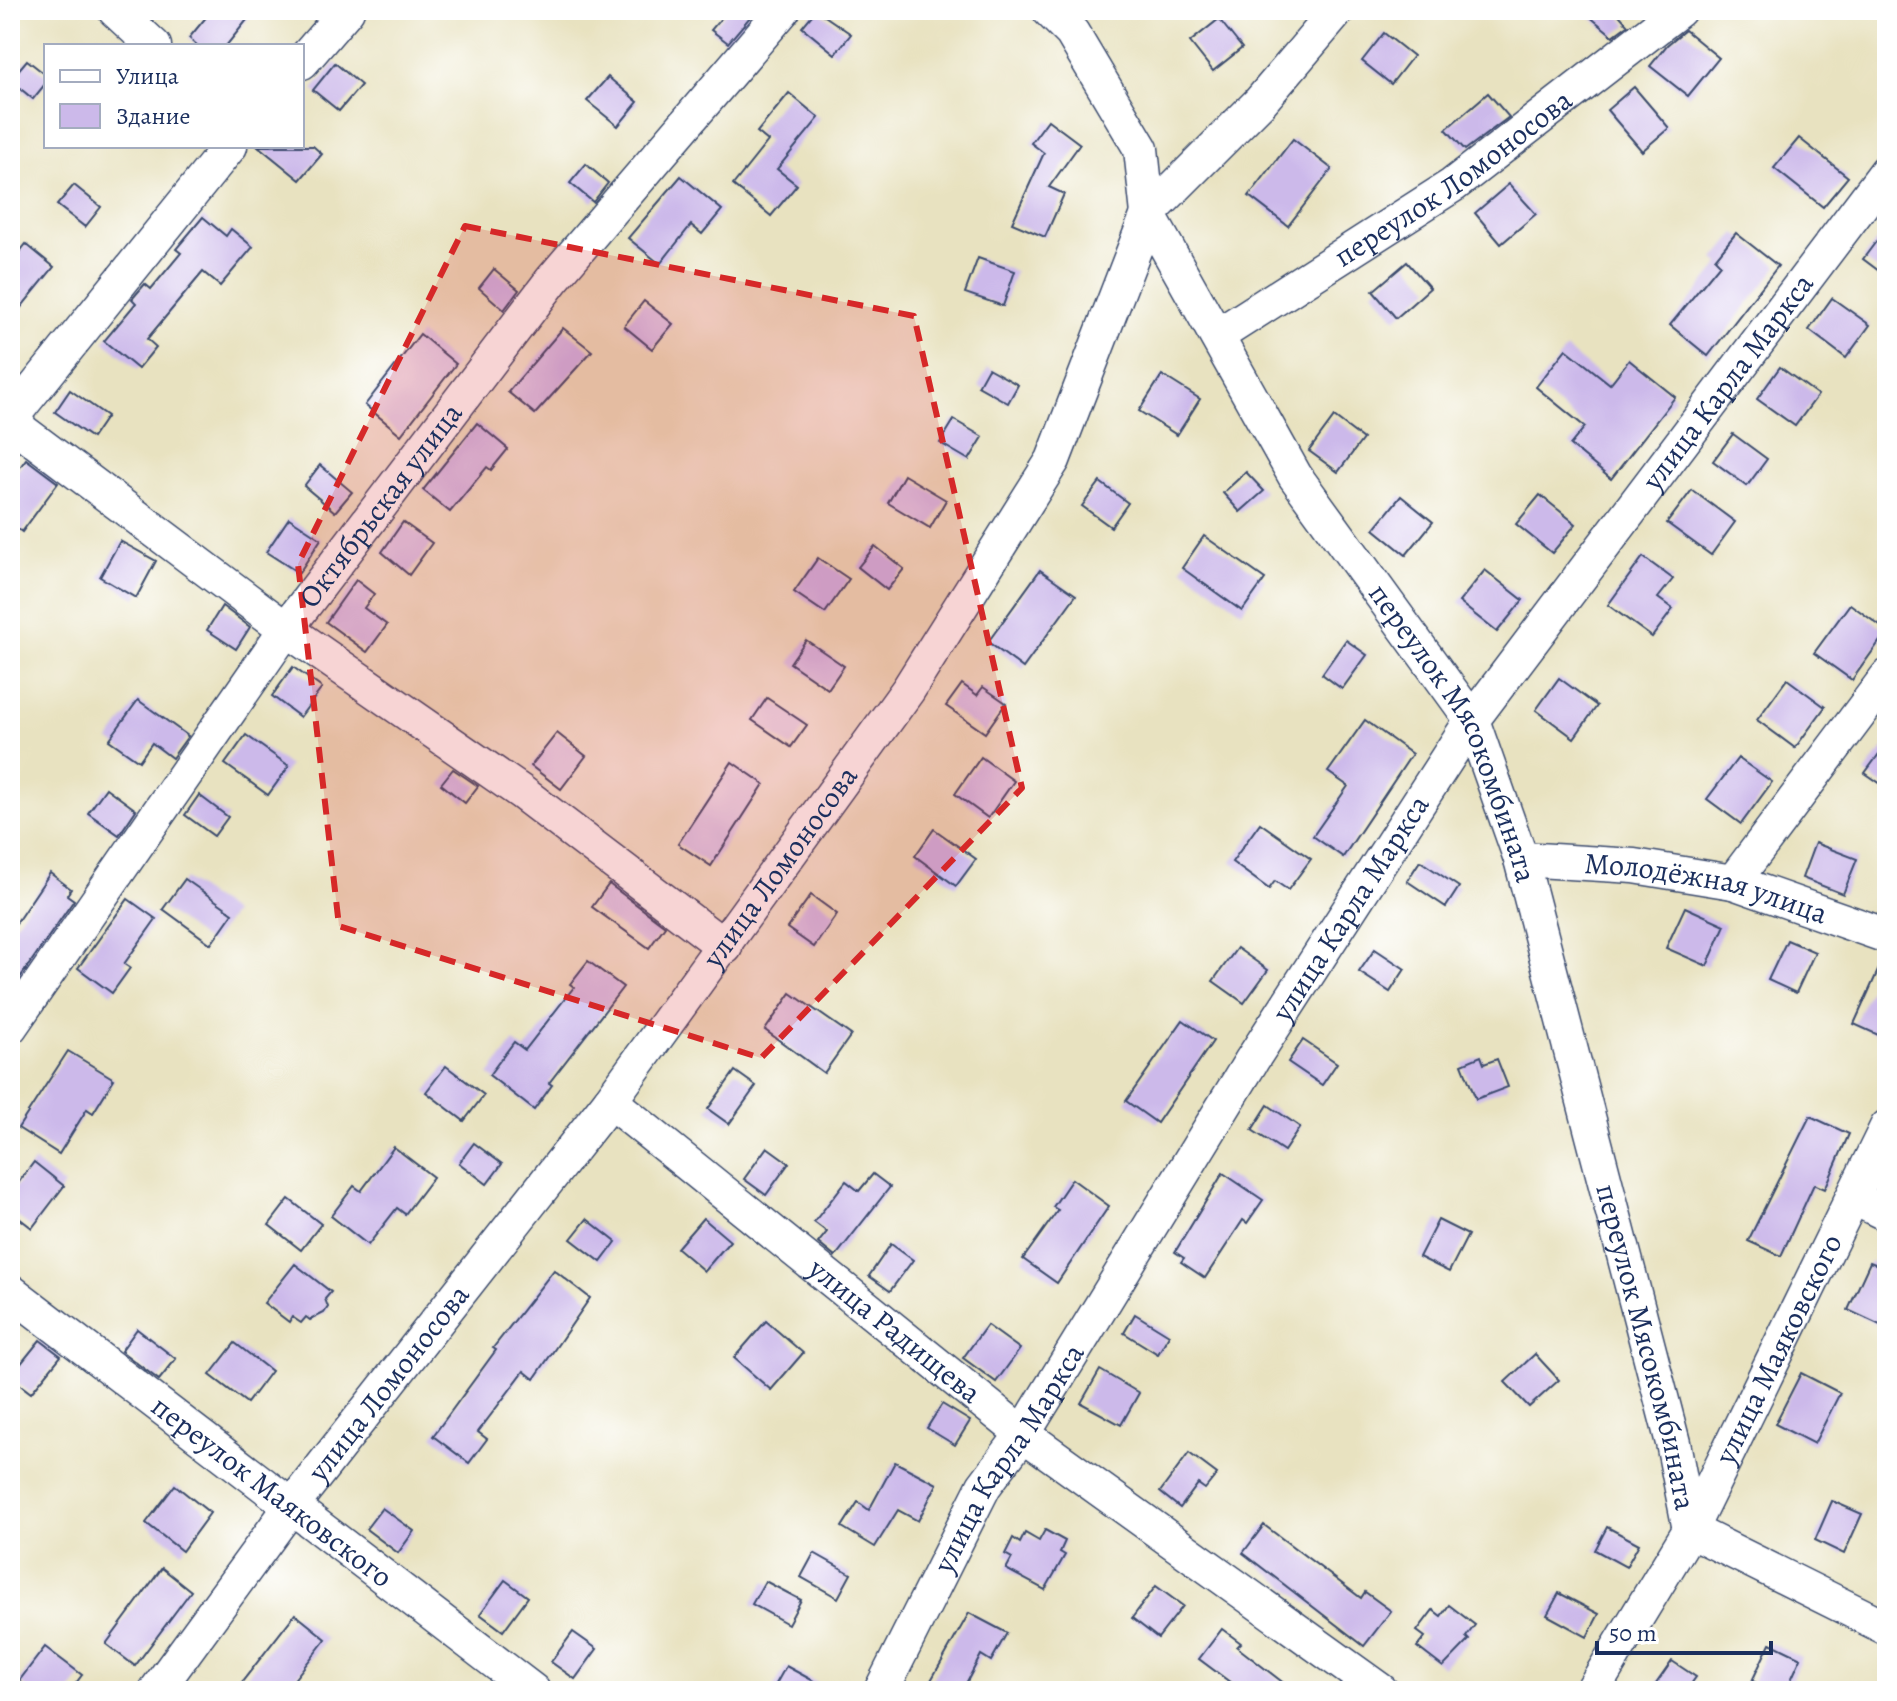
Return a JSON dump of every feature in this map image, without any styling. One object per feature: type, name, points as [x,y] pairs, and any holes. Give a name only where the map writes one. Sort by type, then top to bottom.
[{"type":"street","points":[[115,10],[152,44]]},
{"type":"street","points":[[304,60],[347,10]]},
{"type":"street","name":"Октябрьская улица","points":[[10,1027],[286,629],[552,280],[783,10]]},
{"type":"street","name":"переулок Мясокомбината","points":[[1049,10],[1072,33],[1141,149],[1148,214],[1295,476],[1472,720],[1521,859],[1673,1443],[1690,1530]]},
{"type":"street","name":"улица Ломоносова","points":[[156,1691],[290,1508],[610,1101],[725,947],[908,690],[1053,460],[1148,214],[1260,102],[1338,10]]},
{"type":"street","name":"переулок Ломоносова","points":[[1217,336],[1453,185],[1679,10]]},
{"type":"street","points":[[228,148],[11,415],[22,431],[286,629],[521,792],[725,947]]},
{"type":"street","name":"улица Карла Маркса","points":[[881,1691],[984,1486],[1023,1434],[1252,1060],[1472,720],[1887,171]]},
{"type":"street","points":[[1733,882],[1887,677]]},
{"type":"street","name":"Молодёжная улица","points":[[1521,859],[1634,866],[1733,882],[1887,936]]},
{"type":"street","name":"улица Радищева","points":[[610,1101],[1023,1434],[1381,1691]]},
{"type":"street","name":"улица Маяковского","points":[[1592,1691],[1690,1530],[1887,1127]]},
{"type":"street","points":[[1854,1198],[1887,1214]]},
{"type":"street","name":"переулок Маяковского","points":[[10,1291],[533,1691]]},
{"type":"street","points":[[1690,1530],[1887,1628]]},
{"type":"highlighted area","points":[[465,226],[914,316],[1022,788],[761,1058],[339,926],[298,564]]},
{"type":"building","points":[[212,10],[255,10],[228,44],[196,44],[189,38]]},
{"type":"building","points":[[728,10],[743,10],[751,16],[728,43],[711,30]]},
{"type":"building","points":[[816,10],[851,34],[835,54],[802,27]]},
{"type":"building","points":[[1582,10],[1615,10],[1628,25],[1613,36]]},
{"type":"building","points":[[1219,19],[1242,48],[1213,71],[1190,42]]},
{"type":"building","points":[[1685,30],[1719,58],[1688,96],[1650,66],[1667,45]]},
{"type":"building","points":[[1384,33],[1413,56],[1391,84],[1362,61]]},
{"type":"building","points":[[27,60],[44,73],[44,85],[33,99],[10,80]]},
{"type":"building","points":[[335,63],[361,85],[339,111],[313,90]]},
{"type":"building","points":[[608,77],[638,102],[618,126],[587,101]]},
{"type":"building","points":[[1634,87],[1669,128],[1642,151],[1607,110]]},
{"type":"building","points":[[789,93],[819,118],[777,169],[797,185],[771,216],[733,185],[768,141],[757,132]]},
{"type":"building","points":[[1488,93],[1509,117],[1465,150],[1446,129]]},
{"type":"building","points":[[1048,120],[1080,144],[1049,187],[1064,194],[1045,237],[1012,223],[1044,153],[1031,143]]},
{"type":"building","points":[[1799,138],[1848,177],[1823,207],[1774,168]]},
{"type":"building","points":[[1293,139],[1332,169],[1288,226],[1249,196]]},
{"type":"building","points":[[313,146],[322,154],[300,180],[260,148]]},
{"type":"building","points":[[586,164],[608,183],[593,202],[570,183]]},
{"type":"building","points":[[681,176],[722,210],[702,234],[691,225],[660,264],[628,238]]},
{"type":"building","points":[[1509,184],[1536,214],[1501,244],[1475,213]]},
{"type":"building","points":[[74,185],[101,207],[85,227],[57,205]]},
{"type":"building","points":[[203,217],[226,236],[231,229],[253,247],[220,286],[203,272],[147,339],[156,347],[138,369],[104,341],[136,303],[132,299],[145,284],[151,289],[181,253],[176,249]]},
{"type":"building","points":[[1887,227],[1887,277],[1863,259]]},
{"type":"building","points":[[1736,233],[1778,266],[1708,356],[1670,325],[1720,264],[1715,259]]},
{"type":"building","points":[[26,244],[54,267],[10,321],[10,264]]},
{"type":"building","points":[[978,258],[1015,271],[1003,306],[965,293]]},
{"type":"building","points":[[1407,262],[1430,288],[1396,318],[1373,291]]},
{"type":"building","points":[[494,269],[519,290],[504,310],[479,288]]},
{"type":"building","points":[[1832,298],[1870,325],[1846,358],[1809,330]]},
{"type":"building","points":[[644,301],[673,324],[652,349],[624,326]]},
{"type":"building","points":[[563,328],[592,351],[535,414],[508,392]]},
{"type":"building","points":[[420,334],[456,364],[401,435],[365,405]]},
{"type":"building","points":[[1566,349],[1610,384],[1629,360],[1675,397],[1611,479],[1570,445],[1585,427],[1536,387]]},
{"type":"building","points":[[1780,367],[1818,395],[1795,426],[1757,399]]},
{"type":"building","points":[[988,368],[1018,385],[1008,403],[978,386]]},
{"type":"building","points":[[1162,375],[1200,399],[1177,435],[1139,411]]},
{"type":"building","points":[[70,390],[107,416],[92,438],[55,412]]},
{"type":"building","points":[[1334,417],[1363,439],[1338,472],[1309,451]]},
{"type":"building","points":[[954,420],[983,437],[969,460],[940,443]]},
{"type":"building","points":[[477,423],[508,449],[491,470],[487,467],[450,512],[423,490]]},
{"type":"building","points":[[1733,434],[1767,459],[1747,486],[1713,461]]},
{"type":"building","points":[[26,459],[58,483],[22,532],[10,523],[10,481]]},
{"type":"building","points":[[320,465],[352,492],[335,512],[304,486]]},
{"type":"building","points":[[1246,472],[1264,491],[1240,512],[1223,493]]},
{"type":"building","points":[[904,475],[946,500],[930,528],[888,503]]},
{"type":"building","points":[[1100,482],[1128,503],[1111,527],[1082,506]]},
{"type":"building","points":[[1692,490],[1735,522],[1711,555],[1667,523]]},
{"type":"building","points":[[1540,495],[1576,524],[1552,553],[1516,524]]},
{"type":"building","points":[[1401,496],[1433,522],[1406,555],[1374,529]]},
{"type":"building","points":[[289,518],[321,539],[299,573],[266,552]]},
{"type":"building","points":[[403,522],[432,543],[409,575],[382,552]]},
{"type":"building","points":[[1204,536],[1265,579],[1242,611],[1182,568]]},
{"type":"building","points":[[120,541],[156,561],[136,598],[100,577]]},
{"type":"building","points":[[875,546],[904,569],[887,590],[858,567]]},
{"type":"building","points":[[1643,557],[1673,579],[1658,598],[1673,609],[1652,637],[1608,605]]},
{"type":"building","points":[[818,558],[849,579],[825,613],[794,592]]},
{"type":"building","points":[[1040,570],[1076,595],[1023,668],[988,642]]},
{"type":"building","points":[[1485,570],[1523,600],[1497,632],[1459,602]]},
{"type":"building","points":[[356,580],[374,594],[364,608],[387,625],[367,652],[326,622]]},
{"type":"building","points":[[1850,604],[1887,631],[1852,680],[1814,653]]},
{"type":"building","points":[[222,606],[250,627],[236,649],[207,630]]},
{"type":"building","points":[[806,640],[844,666],[828,689],[790,663]]},
{"type":"building","points":[[1346,640],[1367,655],[1342,689],[1322,674]]},
{"type":"building","points":[[293,667],[322,688],[300,717],[272,696]]},
{"type":"building","points":[[1559,678],[1597,706],[1574,738],[1536,710]]},
{"type":"building","points":[[1787,679],[1825,707],[1795,748],[1757,720]]},
{"type":"building","points":[[962,684],[977,695],[983,687],[1006,703],[985,733],[946,706]]},
{"type":"building","points":[[767,698],[807,725],[791,747],[752,720]]},
{"type":"building","points":[[138,700],[188,736],[172,758],[152,743],[139,761],[109,740]]},
{"type":"building","points":[[1365,720],[1412,754],[1343,857],[1313,836],[1348,786],[1328,772]]},
{"type":"building","points":[[557,733],[586,756],[561,789],[531,766]]},
{"type":"building","points":[[246,735],[289,766],[268,795],[225,764]]},
{"type":"building","points":[[1887,743],[1887,788],[1865,773]]},
{"type":"building","points":[[981,757],[1014,781],[988,818],[955,794]]},
{"type":"building","points":[[1738,758],[1772,782],[1741,824],[1707,799]]},
{"type":"building","points":[[732,762],[764,784],[711,866],[678,844]]},
{"type":"building","points":[[453,769],[478,786],[465,803],[441,784]]},
{"type":"building","points":[[106,788],[136,810],[119,835],[88,813]]},
{"type":"building","points":[[199,795],[228,817],[214,836],[185,815]]},
{"type":"building","points":[[1260,823],[1311,859],[1288,890],[1275,881],[1269,889],[1232,862]]},
{"type":"building","points":[[934,829],[976,859],[956,886],[915,856]]},
{"type":"building","points":[[1815,843],[1857,859],[1843,894],[1802,878]]},
{"type":"building","points":[[1420,861],[1459,887],[1446,907],[1407,881]]},
{"type":"building","points":[[50,873],[71,889],[67,895],[74,900],[10,992],[10,932]]},
{"type":"building","points":[[185,879],[233,913],[211,944],[163,909]]},
{"type":"building","points":[[609,884],[665,926],[649,948],[592,907]]},
{"type":"building","points":[[811,895],[837,914],[814,947],[787,928]]},
{"type":"building","points":[[128,899],[156,919],[124,964],[130,968],[112,993],[78,968]]},
{"type":"building","points":[[1685,907],[1725,925],[1707,966],[1666,948]]},
{"type":"building","points":[[1787,940],[1815,952],[1796,993],[1768,980]]},
{"type":"building","points":[[1237,948],[1268,970],[1244,1003],[1213,981]]},
{"type":"building","points":[[1375,949],[1405,969],[1390,992],[1359,972]]},
{"type":"building","points":[[1887,955],[1887,1039],[1854,1024]]},
{"type":"building","points":[[588,961],[623,987],[549,1083],[552,1085],[534,1110],[489,1075],[514,1042],[525,1050],[574,987],[570,984]]},
{"type":"building","points":[[791,993],[851,1035],[824,1073],[765,1030]]},
{"type":"building","points":[[1183,1020],[1213,1041],[1157,1123],[1126,1101]]},
{"type":"building","points":[[1303,1040],[1337,1063],[1322,1085],[1288,1062]]},
{"type":"building","points":[[68,1051],[114,1079],[93,1113],[87,1109],[59,1154],[18,1128]]},
{"type":"building","points":[[1481,1056],[1484,1064],[1497,1059],[1508,1087],[1476,1099],[1462,1064]]},
{"type":"building","points":[[446,1066],[484,1095],[464,1121],[426,1092]]},
{"type":"building","points":[[735,1071],[756,1086],[729,1124],[708,1109]]},
{"type":"building","points":[[1268,1105],[1300,1127],[1284,1151],[1252,1130]]},
{"type":"building","points":[[1810,1116],[1849,1134],[1825,1189],[1814,1184],[1781,1256],[1748,1241]]},
{"type":"building","points":[[474,1143],[502,1164],[487,1184],[459,1163]]},
{"type":"building","points":[[394,1147],[433,1177],[405,1214],[397,1208],[368,1245],[331,1216],[354,1186],[361,1191]]},
{"type":"building","points":[[767,1147],[789,1163],[766,1195],[744,1179]]},
{"type":"building","points":[[34,1162],[64,1186],[32,1228],[10,1211],[10,1194]]},
{"type":"building","points":[[1223,1173],[1263,1200],[1247,1223],[1243,1220],[1205,1278],[1181,1262],[1184,1258],[1175,1252]]},
{"type":"building","points":[[873,1174],[890,1187],[835,1257],[818,1243],[827,1232],[814,1222],[846,1181],[859,1191]]},
{"type":"building","points":[[1072,1179],[1109,1206],[1057,1283],[1023,1259],[1058,1210],[1053,1207]]},
{"type":"building","points":[[289,1199],[321,1224],[301,1250],[269,1225]]},
{"type":"building","points":[[703,1218],[730,1241],[704,1271],[677,1248]]},
{"type":"building","points":[[587,1219],[616,1242],[601,1262],[571,1239]]},
{"type":"building","points":[[1438,1220],[1468,1235],[1449,1272],[1419,1257]]},
{"type":"building","points":[[891,1244],[913,1260],[890,1291],[869,1276]]},
{"type":"building","points":[[1870,1262],[1887,1269],[1887,1311],[1880,1325],[1848,1310]]},
{"type":"building","points":[[295,1264],[331,1292],[325,1299],[328,1307],[324,1313],[310,1320],[306,1317],[301,1323],[292,1317],[289,1322],[264,1303]]},
{"type":"building","points":[[554,1270],[590,1298],[534,1379],[524,1371],[478,1432],[487,1439],[469,1463],[433,1436],[496,1350],[493,1348]]},
{"type":"building","points":[[1135,1314],[1169,1335],[1158,1354],[1124,1333]]},
{"type":"building","points":[[766,1321],[803,1353],[771,1390],[734,1358]]},
{"type":"building","points":[[987,1325],[1020,1349],[996,1382],[963,1358]]},
{"type":"building","points":[[137,1329],[176,1359],[159,1380],[121,1351]]},
{"type":"building","points":[[40,1340],[61,1356],[31,1393],[10,1377]]},
{"type":"building","points":[[235,1343],[271,1371],[247,1403],[210,1375]]},
{"type":"building","points":[[1535,1354],[1559,1380],[1529,1407],[1505,1382]]},
{"type":"building","points":[[1100,1370],[1139,1393],[1121,1425],[1081,1403]]},
{"type":"building","points":[[1801,1373],[1840,1393],[1814,1444],[1775,1424]]},
{"type":"building","points":[[942,1404],[970,1421],[955,1445],[927,1428]]},
{"type":"building","points":[[1189,1453],[1217,1474],[1205,1489],[1198,1484],[1180,1508],[1160,1492]]},
{"type":"building","points":[[895,1462],[937,1484],[918,1521],[898,1510],[875,1547],[842,1527],[858,1502],[869,1510]]},
{"type":"building","points":[[175,1485],[210,1513],[182,1551],[146,1523]]},
{"type":"building","points":[[1832,1501],[1862,1514],[1844,1554],[1815,1540]]},
{"type":"building","points":[[382,1508],[414,1531],[398,1553],[366,1529]]},
{"type":"building","points":[[1264,1525],[1361,1598],[1365,1592],[1391,1611],[1364,1646],[1243,1553]]},
{"type":"building","points":[[1607,1527],[1639,1544],[1626,1567],[1595,1550]]},
{"type":"building","points":[[1045,1530],[1065,1541],[1060,1552],[1065,1555],[1045,1590],[1006,1569],[1012,1558],[1005,1554],[1013,1538],[1020,1543],[1025,1533],[1039,1541]]},
{"type":"building","points":[[814,1553],[851,1574],[838,1598],[801,1577]]},
{"type":"building","points":[[162,1568],[191,1591],[135,1666],[106,1644]]},
{"type":"building","points":[[505,1580],[528,1597],[503,1631],[480,1614]]},
{"type":"building","points":[[765,1581],[801,1600],[788,1624],[752,1604]]},
{"type":"building","points":[[1156,1586],[1183,1606],[1158,1638],[1132,1618]]},
{"type":"building","points":[[1559,1593],[1599,1614],[1587,1637],[1547,1615]]},
{"type":"building","points":[[1449,1605],[1475,1625],[1466,1637],[1469,1640],[1443,1667],[1417,1647],[1425,1637],[1417,1631],[1433,1610],[1441,1616]]},
{"type":"building","points":[[969,1613],[1007,1633],[991,1661],[981,1655],[962,1691],[925,1691]]},
{"type":"building","points":[[295,1614],[326,1639],[285,1691],[235,1691]]},
{"type":"building","points":[[1222,1629],[1241,1643],[1237,1647],[1294,1691],[1224,1691],[1231,1683],[1199,1659]]},
{"type":"building","points":[[573,1632],[597,1649],[575,1679],[551,1662]]},
{"type":"building","points":[[1770,1643],[1801,1658],[1786,1691],[1775,1691],[1752,1681]]},
{"type":"building","points":[[45,1647],[82,1675],[70,1691],[31,1691],[19,1681]]},
{"type":"building","points":[[1672,1661],[1696,1677],[1686,1691],[1651,1691]]},
{"type":"building","points":[[786,1666],[832,1691],[772,1691]]}]
